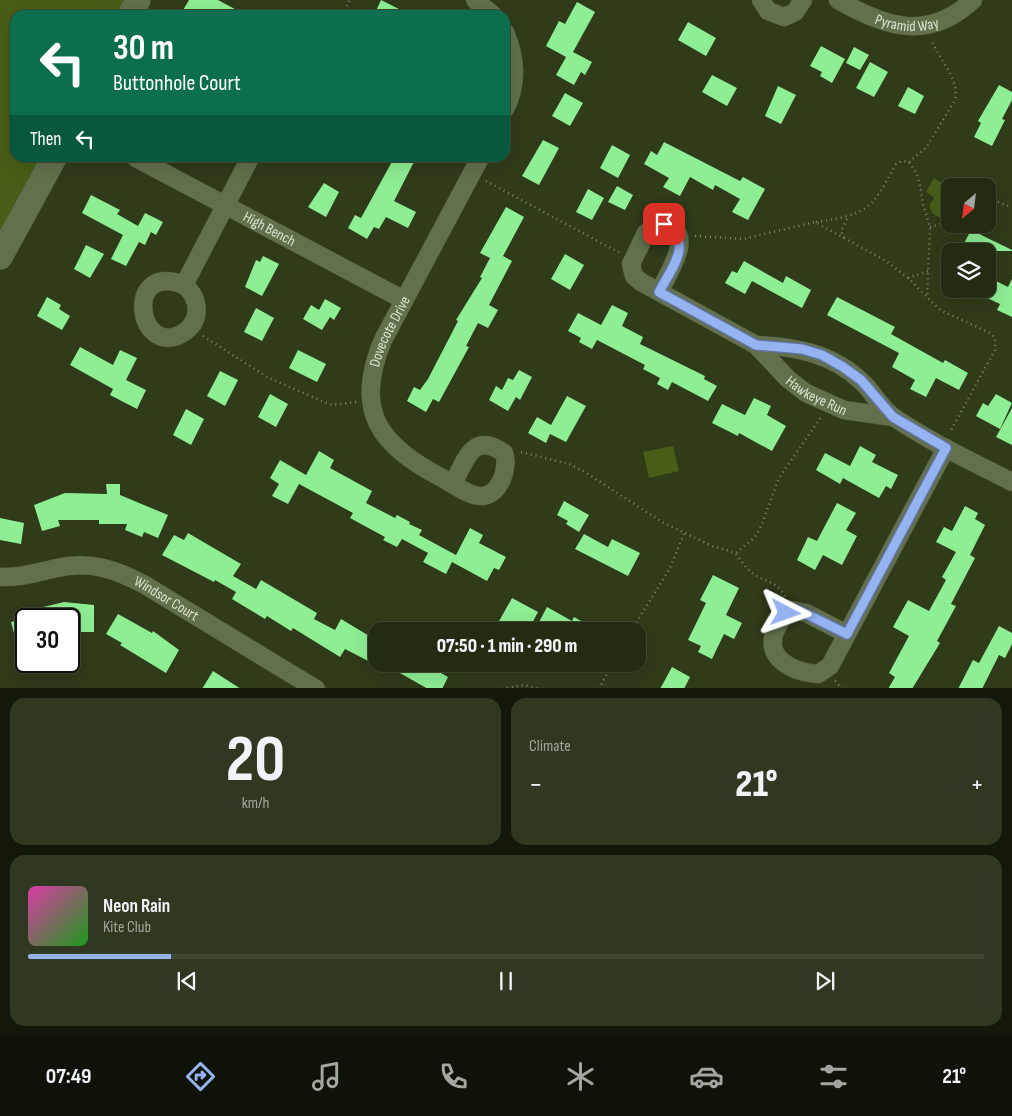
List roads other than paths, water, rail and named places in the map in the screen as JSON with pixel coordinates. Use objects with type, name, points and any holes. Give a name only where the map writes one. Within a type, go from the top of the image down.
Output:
[{"type":"street","points":[[476,0],[487,10]]},
{"type":"street","points":[[761,0],[768,12],[784,17],[796,12],[803,0]]},
{"type":"street","name":"Pyramid Way","points":[[838,0],[862,14],[904,27],[926,26],[947,18],[973,0]]},
{"type":"street","points":[[510,44],[514,76],[510,91]]},
{"type":"street","points":[[0,257],[52,162]]},
{"type":"street","name":"High Bench","points":[[144,162],[404,300]]},
{"type":"street","points":[[184,285],[248,162]]},
{"type":"street","name":"Dovecote Drive","points":[[453,484],[467,456],[478,445],[487,444],[504,453],[508,461],[506,470],[491,493],[483,496],[472,494],[453,484],[417,465],[391,445],[374,415],[370,398],[373,364],[404,300],[478,162]]},
{"type":"street","name":"Hawkeye Run","points":[[659,292],[679,253],[680,240],[672,229],[658,224],[646,233],[633,258],[631,264],[634,276],[659,292],[756,345],[788,379],[824,403],[844,410],[893,417]]},
{"type":"street","points":[[166,281],[184,285],[195,296],[197,304],[197,312],[189,328],[180,334],[165,336],[148,327],[142,312],[142,302],[152,287],[166,281]]},
{"type":"street","name":"Hawkeye Run","points":[[756,345],[802,349],[822,355],[861,380],[893,417],[946,448],[1012,482]]},
{"type":"street","points":[[847,634],[798,610],[786,613],[773,634],[772,648],[780,659],[803,671],[818,674],[825,671],[847,634],[946,448]]},
{"type":"street","name":"Windsor Court","points":[[0,577],[27,575],[59,567],[103,566],[145,584],[316,688]]}]
